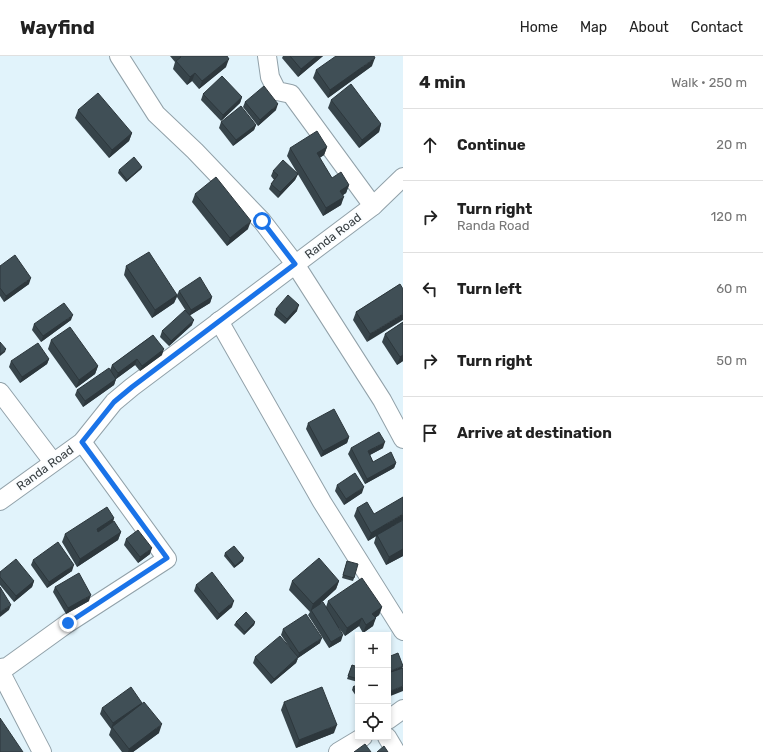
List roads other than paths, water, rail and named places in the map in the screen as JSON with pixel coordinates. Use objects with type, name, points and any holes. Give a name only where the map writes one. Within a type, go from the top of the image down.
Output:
[{"type":"street","points":[[119,56],[156,114],[195,151],[262,221],[295,264],[382,400],[403,440]]},
{"type":"street","points":[[267,56],[270,77],[277,91],[291,94],[373,206]]},
{"type":"street","name":"Randa Road","points":[[0,501],[82,442],[114,402],[132,387],[373,206],[403,177]]},
{"type":"street","points":[[219,321],[322,502],[403,631]]},
{"type":"street","points":[[0,392],[53,462]]},
{"type":"street","points":[[0,668],[7,667],[68,623],[167,558],[82,442]]},
{"type":"street","points":[[0,671],[42,752]]},
{"type":"street","points":[[391,718],[403,708]]},
{"type":"street","points":[[338,752],[358,740]]},
{"type":"street","points":[[389,740],[396,752]]}]
